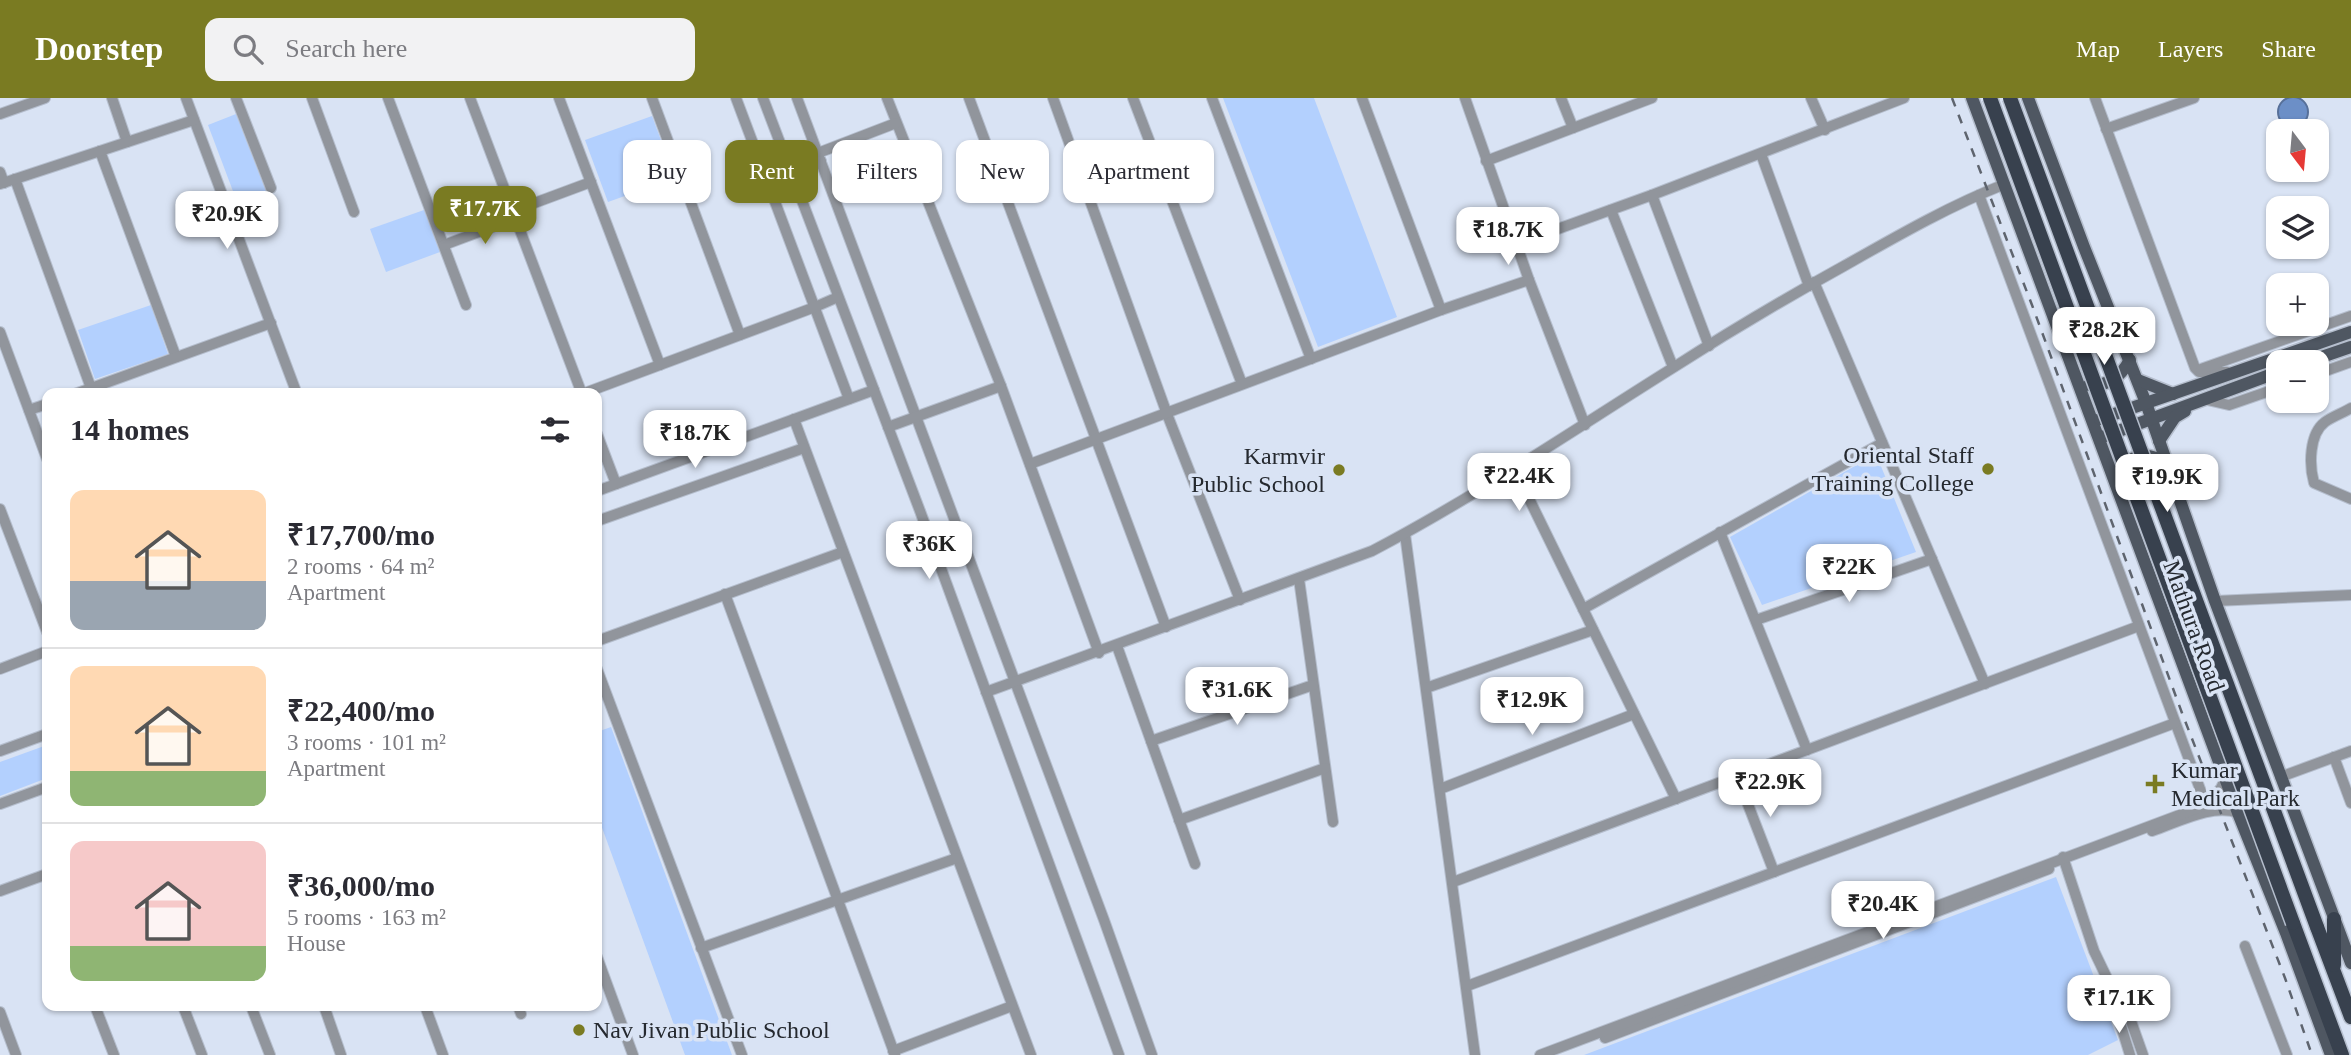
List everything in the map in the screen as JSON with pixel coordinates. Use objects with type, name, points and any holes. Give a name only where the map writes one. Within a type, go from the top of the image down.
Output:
[{"type":"highway","points":[[1990,98],[2290,928],[2306,960],[2342,1055]]},
{"type":"highway","points":[[2010,98],[2351,1017]]},
{"type":"highway","points":[[2334,919],[2334,973]]},
{"type":"main road","name":"Mathura Road","points":[[1972,98],[2238,813],[2290,928],[2331,1055]]},
{"type":"main road","name":"Mathura Road","points":[[2028,98],[2138,380],[2215,601],[2351,962]]},
{"type":"main road","points":[[2159,440],[2175,417],[2242,379],[2256,367],[2351,332]]},
{"type":"main road","points":[[2329,354],[2351,347]]},
{"type":"main road","points":[[2078,378],[2090,386],[2113,382],[2130,360]]},
{"type":"main road","points":[[2094,421],[2173,394],[2266,374]]},
{"type":"main road","points":[[2138,380],[2173,394]]},
{"type":"main road","points":[[2100,438],[2203,399]]},
{"type":"main road","points":[[2118,485],[2121,469],[2130,459],[2143,454],[2155,456],[2167,464]]},
{"type":"street","points":[[112,98],[127,142]]},
{"type":"street","points":[[186,98],[295,388]]},
{"type":"street","points":[[236,98],[271,188]]},
{"type":"street","points":[[312,98],[354,212]]},
{"type":"street","points":[[388,98],[466,305]]},
{"type":"street","points":[[470,98],[580,388]]},
{"type":"street","points":[[559,98],[660,365]]},
{"type":"street","points":[[652,98],[740,335]]},
{"type":"street","points":[[736,98],[849,399]]},
{"type":"street","points":[[763,98],[779,140]]},
{"type":"street","points":[[797,98],[1152,1055]]},
{"type":"street","points":[[887,98],[1001,386],[1099,653]]},
{"type":"street","points":[[969,98],[1166,627]]},
{"type":"street","points":[[1053,98],[1167,414],[1240,600]]},
{"type":"street","points":[[1133,98],[1242,384]]},
{"type":"street","points":[[1212,98],[1311,359]]},
{"type":"street","points":[[1362,98],[1441,310]]},
{"type":"street","points":[[1465,98],[1529,281],[1585,425]]},
{"type":"street","points":[[1561,98],[1573,128]]},
{"type":"street","points":[[1811,98],[1825,130]]},
{"type":"street","points":[[1516,244],[1905,98]]},
{"type":"street","points":[[2095,98],[2197,371]]},
{"type":"street","points":[[2106,129],[2194,98]]},
{"type":"street","points":[[0,114],[38,99]]},
{"type":"street","points":[[1486,161],[1647,99]]},
{"type":"street","points":[[1,180],[15,179],[194,120]]},
{"type":"street","points":[[819,157],[896,123]]},
{"type":"street","points":[[100,151],[176,357]]},
{"type":"street","points":[[1761,154],[1811,284],[1985,684]]},
{"type":"street","points":[[15,179],[92,388],[271,323]]},
{"type":"street","points":[[443,245],[591,182]]},
{"type":"street","points":[[986,692],[1356,558],[1405,534],[1811,284],[1922,222],[2005,184]]},
{"type":"street","points":[[1652,195],[1709,346]]},
{"type":"street","points":[[1979,195],[2206,804]]},
{"type":"street","points":[[802,203],[888,427],[1119,1055]]},
{"type":"street","points":[[1611,210],[1672,368]]},
{"type":"street","points":[[1030,464],[1441,310],[1529,281]]},
{"type":"street","points":[[598,388],[838,296]]},
{"type":"street","points":[[2197,371],[2351,316]]},
{"type":"street","points":[[0,332],[42,445]]},
{"type":"street","points":[[2329,370],[2351,362]]},
{"type":"street","points":[[2197,371],[2242,379]]},
{"type":"street","points":[[888,427],[1001,386]]},
{"type":"street","points":[[602,489],[874,390]]},
{"type":"street","points":[[2203,399],[2229,405],[2266,392]]},
{"type":"street","points":[[29,410],[42,406]]},
{"type":"street","points":[[2351,408],[2320,427],[2312,453],[2314,483],[2351,499]]},
{"type":"street","points":[[793,419],[1031,1055]]},
{"type":"street","points":[[1583,609],[1882,443]]},
{"type":"street","points":[[602,447],[616,484]]},
{"type":"street","points":[[602,519],[804,448]]},
{"type":"street","points":[[1514,468],[1676,799]]},
{"type":"street","points":[[0,509],[42,619]]},
{"type":"street","points":[[1720,532],[1807,750]]},
{"type":"street","points":[[1405,534],[1454,882],[1475,1055]]},
{"type":"street","points":[[602,638],[843,552]]},
{"type":"street","points":[[1756,620],[1932,559]]},
{"type":"street","points":[[1299,579],[1333,822]]},
{"type":"street","points":[[725,594],[894,1053],[1012,1006]]},
{"type":"street","points":[[2215,601],[2351,595]]},
{"type":"street","points":[[1454,882],[2139,626]]},
{"type":"street","points":[[1426,688],[1593,630]]},
{"type":"street","points":[[1116,646],[1195,864]]},
{"type":"street","points":[[0,669],[42,653]]},
{"type":"street","points":[[602,682],[742,1055]]},
{"type":"street","points":[[1151,741],[1313,685]]},
{"type":"street","points":[[1440,789],[1634,714]]},
{"type":"street","points":[[1466,986],[2175,723]]},
{"type":"street","points":[[0,751],[42,736]]},
{"type":"street","points":[[2280,777],[2351,751]]},
{"type":"street","points":[[2334,757],[2351,803]]},
{"type":"street","points":[[1179,820],[1325,768]]},
{"type":"street","points":[[1737,776],[1774,872]]},
{"type":"street","points":[[1558,1055],[2206,804],[2221,788],[2226,777]]},
{"type":"street","points":[[0,804],[42,789]]},
{"type":"street","points":[[1540,1055],[2064,860],[2207,812],[2227,809],[2238,813]]},
{"type":"street","points":[[701,948],[957,858]]},
{"type":"street","points":[[2064,860],[2094,951],[2117,999],[2126,1007],[2143,1055]]},
{"type":"street","points":[[0,891],[42,877]]},
{"type":"street","points":[[2245,946],[2287,1055]]},
{"type":"street","points":[[602,971],[633,1055]]},
{"type":"street","points":[[2117,999],[2116,1013],[2125,1054]]},
{"type":"street","points":[[97,1011],[114,1055]]},
{"type":"street","points":[[185,1011],[201,1055]]},
{"type":"street","points":[[253,1011],[270,1055]]},
{"type":"street","points":[[326,1011],[341,1055]]},
{"type":"street","points":[[427,1011],[443,1055]]},
{"type":"street","points":[[0,1012],[16,1055]]},
{"type":"shaded area","points":[[1223,98],[1314,98],[1397,317],[1318,347]]},
{"type":"shaded area","points":[[2287,98],[2299,98],[2307,106],[2306,119],[2279,118],[2279,106]]},
{"type":"shaded area","points":[[236,114],[271,204],[242,215],[208,125]]},
{"type":"shaded area","points":[[652,116],[661,140],[623,140],[623,197],[608,202],[585,140]]},
{"type":"shaded area","points":[[424,210],[440,252],[386,272],[370,229]]},
{"type":"shaded area","points":[[151,305],[168,354],[95,379],[78,330]]},
{"type":"shaded area","points":[[1876,454],[1916,552],[1762,605],[1730,537]]},
{"type":"shaded area","points":[[611,727],[732,1055],[685,1055],[602,828],[602,730]]},
{"type":"shaded area","points":[[42,747],[42,780],[0,796],[0,762]]},
{"type":"shaded area","points":[[2056,877],[2118,1040],[2088,1055],[1584,1055]]},
{"type":"railway","points":[[1952,98],[2312,1055]]},
{"type":"place","name":"Oriental Staff Training College","points":[[1988,469]]},
{"type":"place","name":"Karmvir Public School","points":[[1339,470]]},
{"type":"place","name":"Kumar Medical Park","points":[[2155,784]]},
{"type":"place","name":"Nav Jivan Public School","points":[[579,1030]]}]
